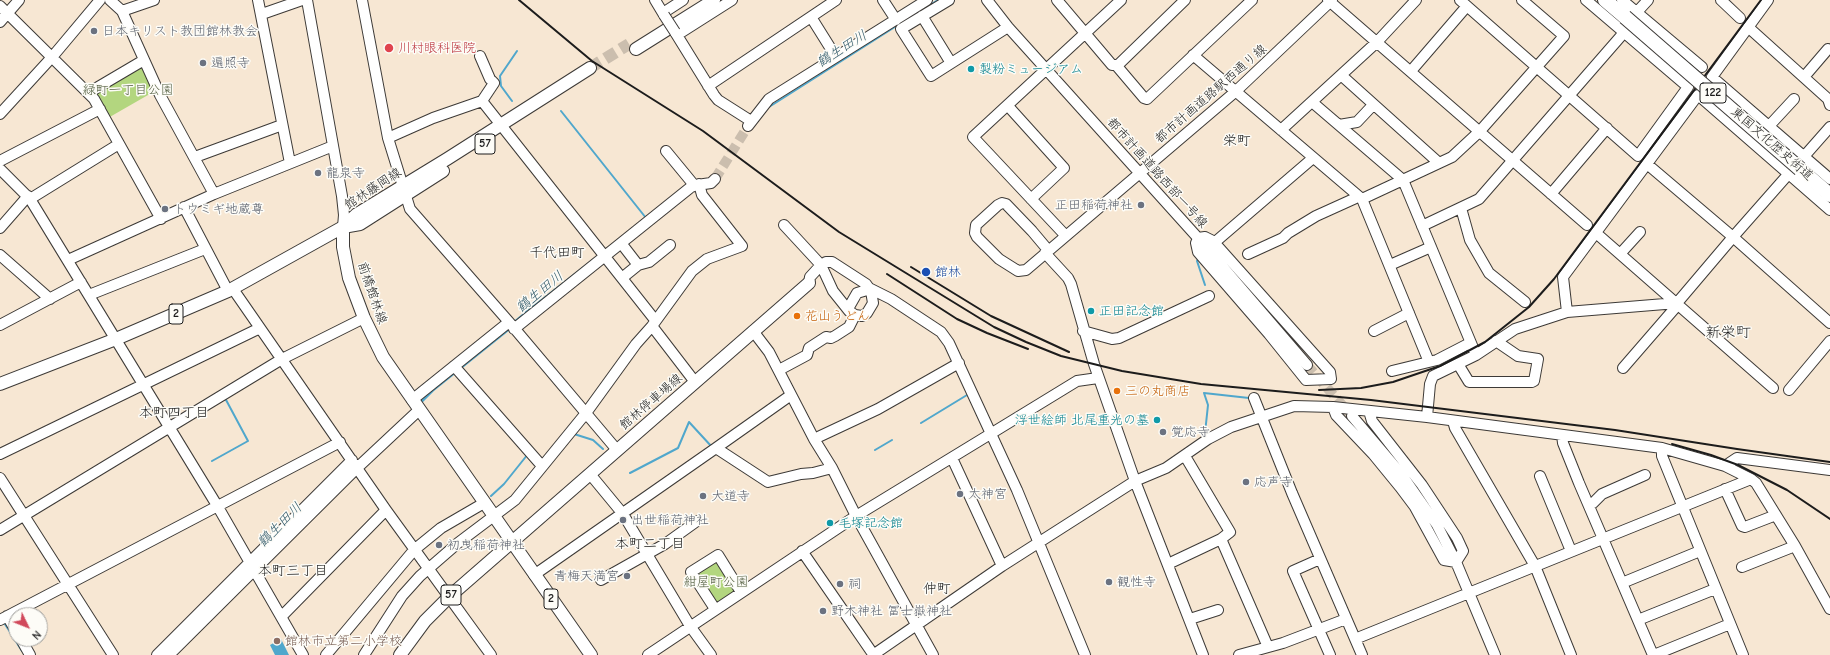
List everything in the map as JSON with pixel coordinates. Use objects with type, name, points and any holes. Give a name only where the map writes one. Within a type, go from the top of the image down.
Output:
[{"type":"highway","name":"東国文化歴史街道","points":[[1605,0],[1631,14],[1830,195]]},
{"type":"main road","points":[[699,0],[632,46],[714,0]]},
{"type":"main road","name":"館林藤岡線","points":[[343,227],[357,214],[404,191],[594,70]]},
{"type":"main road","name":"2","points":[[0,384],[116,339],[230,290],[343,227]]},
{"type":"main road","name":"前橋館林線","points":[[343,227],[343,248],[349,278],[364,318],[383,357],[511,543],[591,655]]},
{"type":"main road","name":"館林停車場線","points":[[511,543],[809,282]]},
{"type":"main road","name":"57","points":[[400,655],[426,621],[450,596],[511,543]]},
{"type":"street","points":[[0,22],[19,0]]},
{"type":"street","points":[[0,114],[53,56],[100,0]]},
{"type":"street","points":[[110,0],[122,11],[160,95],[214,194]]},
{"type":"street","points":[[122,11],[154,0]]},
{"type":"street","points":[[258,0],[262,14],[290,163]]},
{"type":"street","points":[[262,14],[302,0]]},
{"type":"street","points":[[307,0],[342,196],[344,215],[343,227]]},
{"type":"street","points":[[362,0],[388,138],[410,209],[512,325],[617,450]]},
{"type":"street","points":[[655,0],[718,100],[749,124],[769,99],[927,0]]},
{"type":"street","points":[[663,14],[683,0]]},
{"type":"street","points":[[676,33],[732,0]]},
{"type":"street","points":[[708,86],[836,0]]},
{"type":"street","points":[[883,0],[896,20]]},
{"type":"street","points":[[949,0],[901,29],[931,76],[1008,27]]},
{"type":"street","name":"都市計画道路西部一号線","points":[[987,0],[1008,27],[1198,238],[1307,365]]},
{"type":"street","points":[[1057,0],[1112,65],[1116,65],[1144,98],[1147,99],[1252,0]]},
{"type":"street","points":[[1065,235],[973,137],[1121,0]]},
{"type":"street","points":[[1116,65],[1118,65],[1185,0]]},
{"type":"street","points":[[1281,130],[1377,42],[1416,0]]},
{"type":"street","points":[[1248,254],[1283,238],[1288,233],[1316,216],[1403,180],[1452,157],[1480,131],[1564,36],[1522,0]]},
{"type":"street","points":[[1411,71],[1464,3],[1638,156],[1688,87],[1586,0]]},
{"type":"street","points":[[1622,0],[1631,14],[1702,67]]},
{"type":"street","points":[[1422,226],[1479,199],[1621,36],[1631,14],[1648,0]]},
{"type":"street","points":[[1720,0],[1740,18]]},
{"type":"street","points":[[1768,0],[1712,77],[1769,126],[1830,210]]},
{"type":"street","points":[[1330,1],[1587,225]]},
{"type":"street","name":"都市計画道路駅西通り線","points":[[1046,251],[1235,92],[1330,1]]},
{"type":"street","points":[[0,6],[53,56],[94,99],[161,219]]},
{"type":"street","points":[[922,16],[951,63]]},
{"type":"street","points":[[811,17],[836,57]]},
{"type":"street","points":[[1748,27],[1828,99],[1830,105]]},
{"type":"street","points":[[1804,77],[1828,49]]},
{"type":"street","points":[[1193,55],[1360,198],[1390,265],[1429,362]]},
{"type":"street","points":[[388,138],[433,118],[482,101],[494,83],[490,78],[480,56]]},
{"type":"street","points":[[1674,76],[1689,57]]},
{"type":"street","points":[[88,93],[144,60]]},
{"type":"street","points":[[1341,75],[1439,163]]},
{"type":"street","points":[[1711,107],[1726,90]]},
{"type":"street","points":[[1567,312],[1563,277],[1698,95],[1711,107],[1798,166],[1830,179]]},
{"type":"street","points":[[1769,126],[1794,99]]},
{"type":"street","points":[[482,101],[604,254],[695,382]]},
{"type":"street","points":[[1312,102],[1403,180],[1476,355]]},
{"type":"street","points":[[1339,125],[1357,122],[1373,105]]},
{"type":"street","points":[[1008,106],[1064,168],[1031,199]]},
{"type":"street","points":[[0,161],[100,109]]},
{"type":"street","points":[[194,157],[282,126]]},
{"type":"street","points":[[1623,368],[1675,308],[1677,303],[1798,166],[1830,127]]},
{"type":"street","points":[[1550,194],[1607,128]]},
{"type":"street","points":[[0,228],[29,198],[119,144]]},
{"type":"street","points":[[68,260],[214,194],[333,146]]},
{"type":"street","points":[[364,655],[402,596],[429,568],[515,500],[586,412],[692,271],[707,260],[742,246],[694,184],[666,151]]},
{"type":"street","points":[[1214,243],[1313,158]]},
{"type":"street","points":[[1647,164],[1830,323]]},
{"type":"street","points":[[0,170],[29,198],[68,260],[218,507],[282,616],[303,655]]},
{"type":"street","points":[[157,655],[252,566],[415,405],[456,368],[604,254],[621,243],[694,184],[711,183],[715,179]]},
{"type":"street","points":[[1046,251],[1026,270],[1018,271],[999,259],[977,237],[975,233],[976,225],[998,205],[1002,203],[1006,204],[1032,231],[1071,284],[1083,331],[1098,378],[1135,481],[1190,619],[1200,654]]},
{"type":"street","points":[[184,207],[205,249],[230,290],[260,328],[414,550],[450,596],[491,655]]},
{"type":"street","points":[[1461,208],[1470,240],[1489,273],[1525,302]]},
{"type":"street","points":[[784,225],[821,265],[830,286],[843,304],[852,311],[865,315],[873,303],[885,301],[896,304]]},
{"type":"street","points":[[1620,254],[1640,232]]},
{"type":"street","points":[[1596,233],[1773,388]]},
{"type":"street","points":[[1209,237],[1330,372],[1331,379],[1306,380],[1269,334],[1198,252],[1196,243],[1198,238],[1209,237]]},
{"type":"street","points":[[621,243],[638,265]]},
{"type":"street","points":[[622,278],[638,265],[649,262],[670,245]]},
{"type":"street","points":[[1390,265],[1431,247]]},
{"type":"street","points":[[89,295],[205,249]]},
{"type":"street","points":[[0,254],[50,299]]},
{"type":"street","points":[[830,286],[821,279],[809,282],[810,277],[821,265],[826,262],[832,262],[862,280],[868,289],[873,303]]},
{"type":"street","points":[[0,325],[81,282]]},
{"type":"street","points":[[779,370],[807,355],[809,348],[826,337],[830,338],[835,336],[849,327],[858,293],[868,289],[896,304],[945,336],[992,433],[1085,655]]},
{"type":"street","points":[[1083,331],[1112,339],[1119,338],[1209,296]]},
{"type":"street","points":[[1427,417],[1431,379],[1434,376],[1476,355],[1515,329],[1567,312],[1677,303]]},
{"type":"street","points":[[1374,331],[1409,313]]},
{"type":"street","points":[[0,530],[282,359],[364,318]]},
{"type":"street","points":[[0,454],[260,328]]},
{"type":"street","points":[[753,331],[769,352],[814,439],[832,468],[856,516],[933,655]]},
{"type":"street","points":[[1458,364],[1469,382],[1534,381],[1538,359],[1518,356],[1496,341]]},
{"type":"street","points":[[1789,390],[1830,341]]},
{"type":"street","points":[[1392,371],[1437,360],[1470,343]]},
{"type":"street","points":[[814,439],[878,409],[959,363]]},
{"type":"street","points":[[456,368],[542,466]]},
{"type":"street","points":[[648,655],[856,516],[1077,381],[1098,378]]},
{"type":"street","points":[[534,575],[791,395]]},
{"type":"street","points":[[1254,398],[1320,559],[1362,655]]},
{"type":"street","points":[[802,552],[873,655],[1038,542],[1135,481],[1166,468],[1208,439],[1262,416],[1294,406],[1333,407],[1427,417],[1662,448],[1725,466],[1756,483],[1828,598],[1830,609]]},
{"type":"street","points":[[1333,407],[1336,415],[1374,454],[1415,507],[1444,560],[1456,562]]},
{"type":"street","points":[[1369,411],[1372,421],[1422,485],[1457,538],[1463,551],[1456,562]]},
{"type":"street","points":[[1352,416],[1414,490],[1437,525],[1470,592],[1495,655]]},
{"type":"street","points":[[1453,421],[1455,428],[1535,566],[1571,655]]},
{"type":"street","points":[[1562,435],[1563,443],[1588,504],[1653,655],[1730,624]]},
{"type":"street","points":[[3,618],[67,586],[340,442]]},
{"type":"street","points":[[716,448],[768,482],[832,468]]},
{"type":"street","points":[[1662,448],[1662,456],[1743,655]]},
{"type":"street","points":[[1168,564],[1221,539],[1230,532],[1185,456]]},
{"type":"street","points":[[952,458],[1002,566]]},
{"type":"street","points":[[1725,466],[1737,458],[1830,470]]},
{"type":"street","points":[[590,474],[623,514],[690,626],[711,655]]},
{"type":"street","points":[[1588,504],[1593,503],[1602,494],[1645,475]]},
{"type":"street","points":[[1540,476],[1571,551]]},
{"type":"street","points":[[0,478],[67,586],[113,655]]},
{"type":"street","points":[[1355,639],[1751,479]]},
{"type":"street","points":[[1725,489],[1742,526],[1745,527],[1776,515]]},
{"type":"street","points":[[326,655],[414,550],[441,528],[484,503]]},
{"type":"street","points":[[282,616],[386,510]]},
{"type":"street","points":[[601,580],[647,555],[698,521]]},
{"type":"street","points":[[1221,539],[1268,647]]},
{"type":"street","points":[[1742,567],[1795,546]]},
{"type":"street","points":[[1622,583],[1700,551]]},
{"type":"street","points":[[715,609],[691,572],[718,555],[741,592]]},
{"type":"street","points":[[1320,559],[1293,571],[1330,655]]},
{"type":"street","points":[[169,655],[252,566]]},
{"type":"street","points":[[1638,620],[1715,589]]},
{"type":"street","points":[[1190,619],[1218,610]]},
{"type":"street","points":[[1239,655],[1283,643],[1346,619]]},
{"type":"green space","name":"緑町一丁目公園","points":[[143,64],[155,91],[108,118],[94,93]]},
{"type":"green space","name":"紺屋町公園","points":[[717,557],[738,589],[715,604],[695,572]]},
{"type":"water","points":[[695,179],[707,179],[699,183],[510,330],[434,391],[422,403],[419,399],[527,310]]},
{"type":"water","points":[[281,639],[289,655],[275,655],[270,645]]},
{"type":"waterway","name":"鶴生田川","points":[[911,17],[938,0]]},
{"type":"waterway","name":"鶴生田川","points":[[769,107],[898,25]]},
{"type":"waterway","points":[[512,101],[501,86],[500,76],[517,51]]},
{"type":"waterway","points":[[561,111],[646,218]]},
{"type":"waterway","points":[[1198,259],[1197,261],[1205,285]]},
{"type":"waterway","points":[[1205,433],[1208,405],[1204,393],[1249,398]]},
{"type":"waterway","points":[[921,423],[967,395]]},
{"type":"waterway","points":[[212,461],[248,441],[225,398]]},
{"type":"waterway","points":[[630,473],[678,448],[689,422],[712,447]]},
{"type":"waterway","points":[[574,434],[593,440],[603,449]]},
{"type":"waterway","points":[[875,450],[892,440]]},
{"type":"waterway","points":[[491,496],[504,484],[528,454]]},
{"type":"waterway","points":[[3,621],[22,651]]},
{"type":"tunnel","points":[[590,68],[629,44]]},
{"type":"tunnel","points":[[715,179],[748,126]]},
{"type":"tunnel","points":[[1307,365],[1349,413]]},
{"type":"railway","points":[[519,0],[592,61],[703,131],[839,232],[994,327],[1061,356],[1122,371],[1201,384],[1371,400],[1615,430],[1830,462]]},
{"type":"railway","points":[[1319,390],[1361,388],[1393,382],[1440,366],[1485,342],[1529,307],[1554,279],[1761,0]]},
{"type":"railway","points":[[911,267],[991,316],[1069,352]]},
{"type":"railway","points":[[887,274],[957,319],[987,333],[1028,349]]},
{"type":"railway","points":[[1672,444],[1711,455],[1738,465],[1787,490],[1830,519]]},
{"type":"place","name":"日本キリスト教団館林教会","points":[[94,31]]},
{"type":"place","name":"川村眼科医院","points":[[389,48]]},
{"type":"place","name":"遍照寺","points":[[203,63]]},
{"type":"place","name":"製粉ミュージアム","points":[[971,69]]},
{"type":"place","name":"龍泉寺","points":[[318,173]]},
{"type":"place","name":"正田稲荷神社","points":[[1141,205]]},
{"type":"place","name":"トウミギ地蔵尊","points":[[165,209]]},
{"type":"place","name":"館林","points":[[926,272]]},
{"type":"place","name":"正田記念館","points":[[1091,311]]},
{"type":"place","name":"花山うどん","points":[[797,316]]},
{"type":"place","name":"三の丸商店","points":[[1117,391]]},
{"type":"place","name":"浮世絵師 北尾重光の墓","points":[[1157,420]]},
{"type":"place","name":"覚応寺","points":[[1163,432]]},
{"type":"place","name":"応声寺","points":[[1246,482]]},
{"type":"place","name":"太神宮","points":[[960,494]]},
{"type":"place","name":"大道寺","points":[[703,496]]},
{"type":"place","name":"出世稲荷神社","points":[[623,520]]},
{"type":"place","name":"毛塚記念館","points":[[830,523]]},
{"type":"place","name":"初曳稲荷神社","points":[[439,545]]},
{"type":"place","name":"青梅天満宮","points":[[627,576]]},
{"type":"place","name":"観性寺","points":[[1109,582]]},
{"type":"place","name":"祠","points":[[840,584]]},
{"type":"place","name":"野木神社 冨士嶽神社","points":[[823,611]]},
{"type":"place","name":"館林市立第二小学校","points":[[277,641]]},
{"type":"district","name":"栄町","points":[[1237,141]]},
{"type":"district","name":"千代田町","points":[[557,253]]},
{"type":"district","name":"新栄町","points":[[1728,333]]},
{"type":"district","name":"本町四丁目","points":[[174,413]]},
{"type":"district","name":"本町二丁目","points":[[650,544]]},
{"type":"district","name":"本町三丁目","points":[[293,571]]},
{"type":"district","name":"仲町","points":[[937,589]]}]
